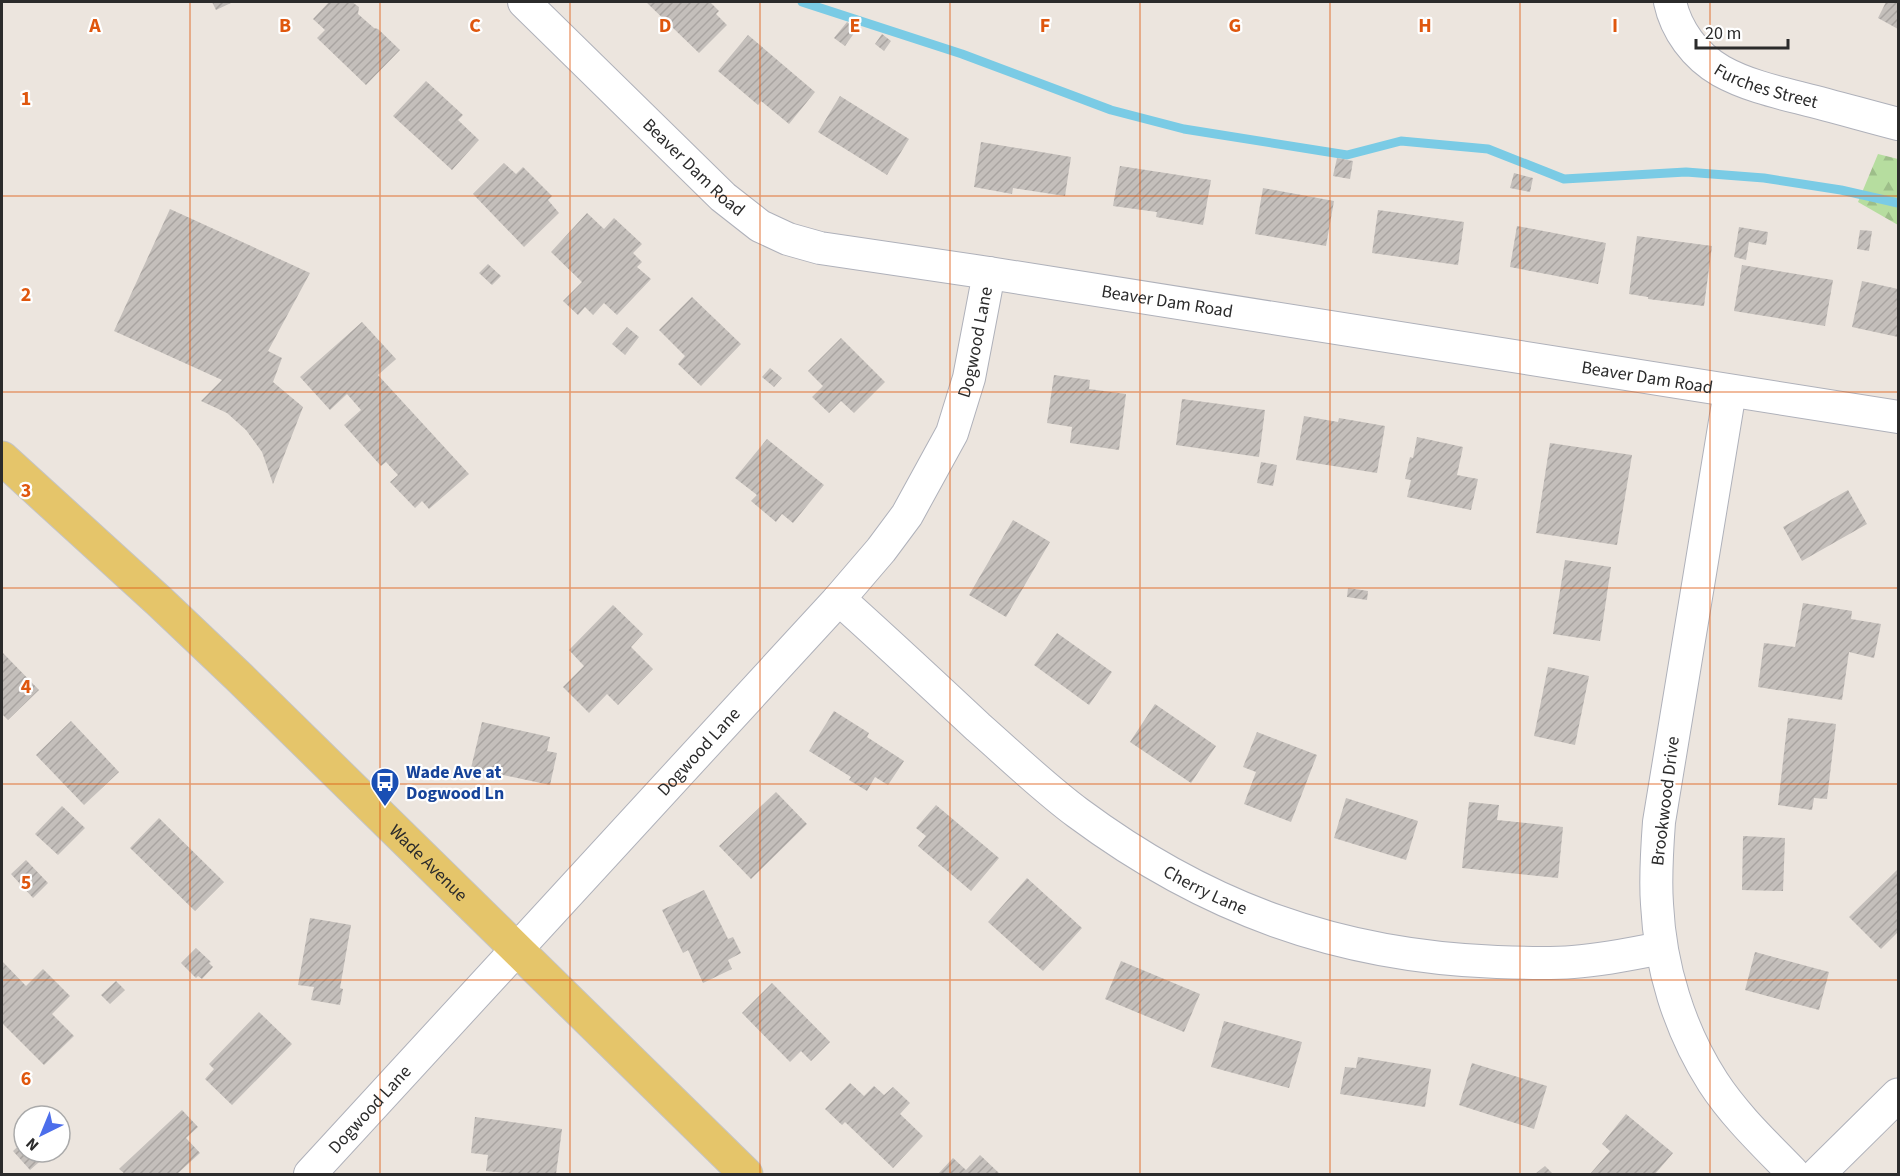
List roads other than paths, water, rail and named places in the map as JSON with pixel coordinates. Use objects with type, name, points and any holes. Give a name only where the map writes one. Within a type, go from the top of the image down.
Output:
[{"type":"main road","name":"Wade Avenue","points":[[2,458],[164,605],[746,1174]]},
{"type":"main road","points":[[1818,1174],[1899,1095]]},
{"type":"street","name":"Beaver Dam Road","points":[[524,2],[723,197],[760,226],[788,239],[820,248],[1899,417]]},
{"type":"street","name":"Furches Street","points":[[1670,2],[1672,12],[1685,38],[1720,70],[1748,83],[1784,94],[1899,124]]},
{"type":"street","name":"Dogwood Lane","points":[[310,1174],[839,599],[908,515],[952,433],[969,378],[989,273]]},
{"type":"street","name":"Brookwood Drive","points":[[1730,391],[1659,822],[1656,883],[1661,948],[1675,1002],[1691,1041],[1713,1082],[1749,1128],[1794,1174]]},
{"type":"street","name":"Cherry Lane","points":[[839,599],[1031,775],[1076,812],[1155,865],[1251,913],[1289,927],[1367,948],[1462,961],[1573,962],[1661,948]]},
{"type":"waterway","points":[[802,2],[962,54],[1111,110],[1184,129],[1347,155],[1401,141],[1488,149],[1564,179],[1686,172],[1764,178],[1841,190],[1898,203]]},
{"type":"place","name":"Wade Ave at Dogwood Ln","points":[[385,808]]}]
